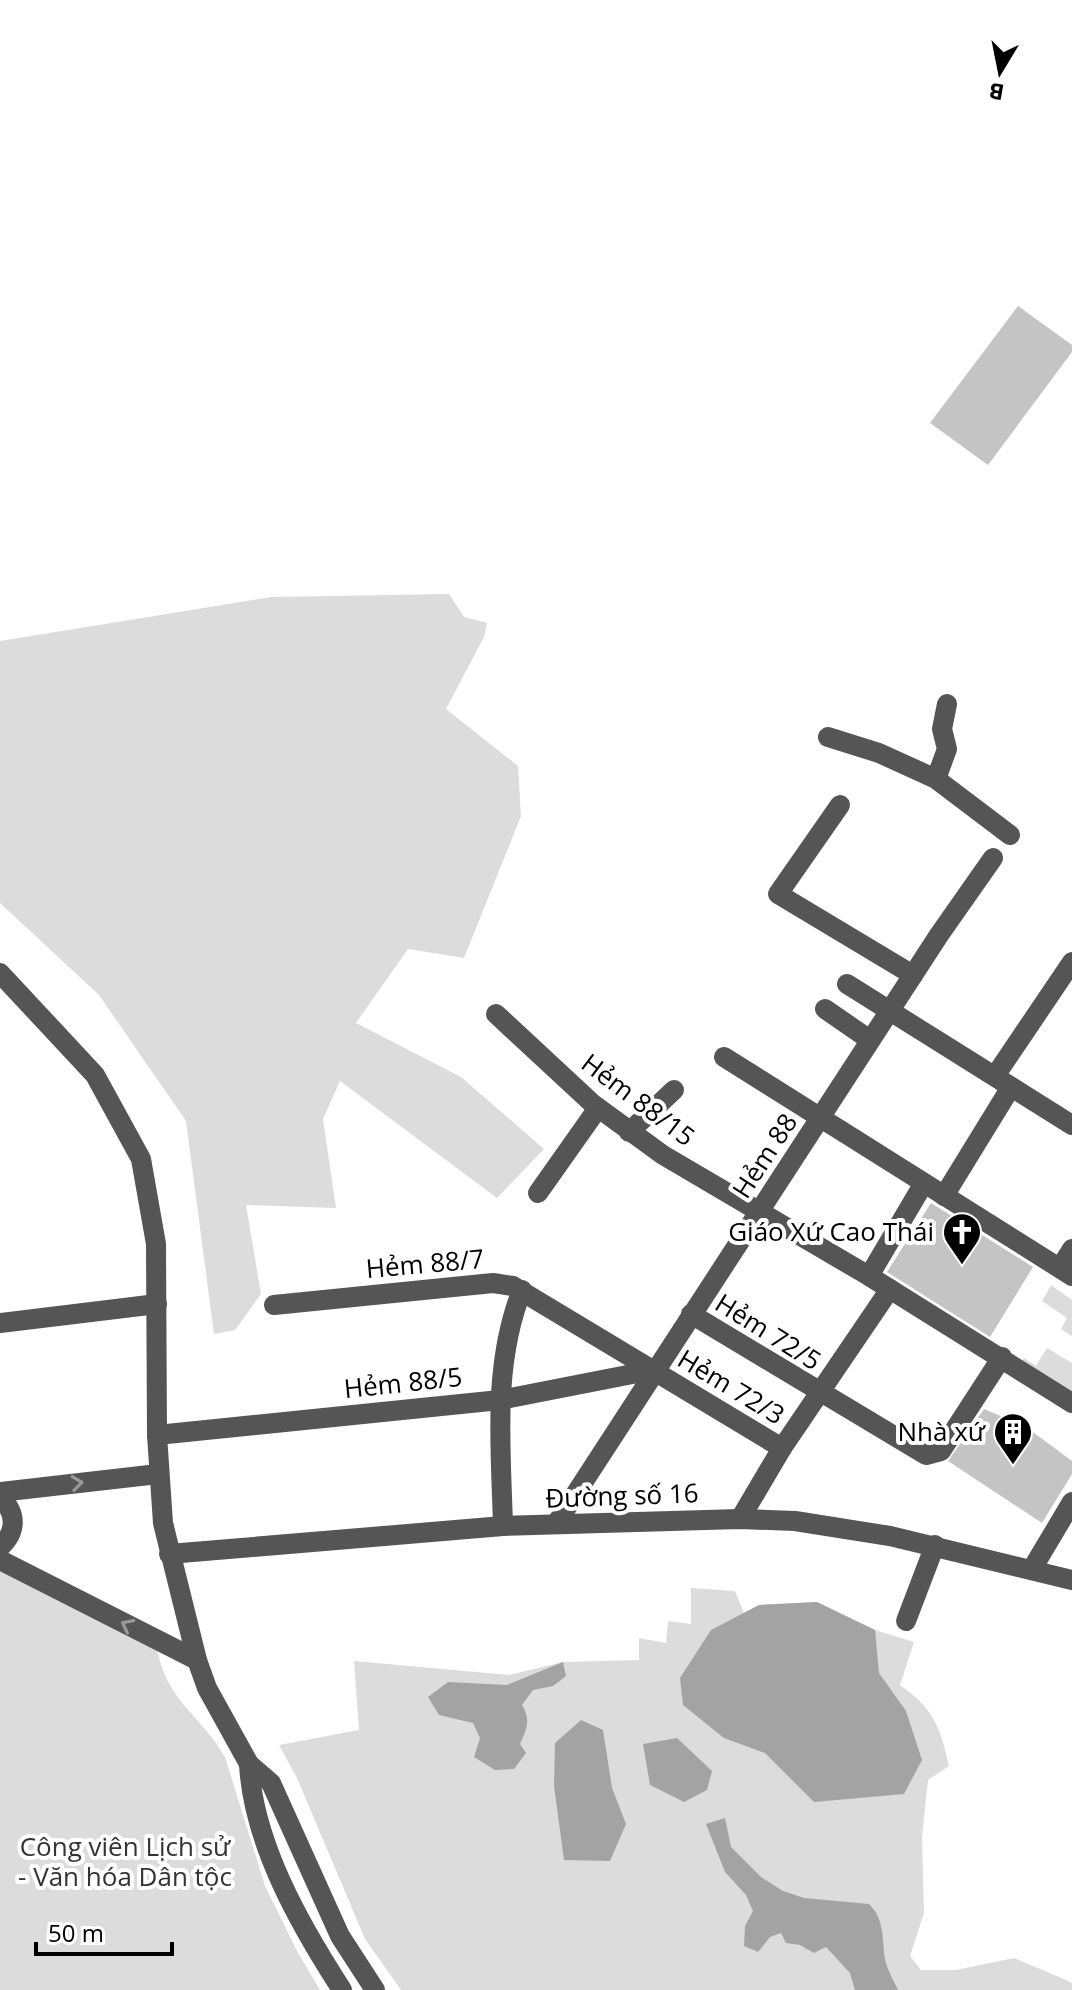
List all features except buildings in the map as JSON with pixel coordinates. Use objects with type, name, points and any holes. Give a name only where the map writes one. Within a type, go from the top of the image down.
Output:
[{"type":"street","points":[[936,779],[947,749],[942,729],[947,704]]},
{"type":"street","points":[[828,737],[879,753],[936,779],[1010,835]]},
{"type":"street","points":[[840,805],[778,894],[913,975]]},
{"type":"street","name":"Hẻm 88","points":[[556,1524],[653,1370],[993,858]]},
{"type":"street","points":[[944,1196],[1003,1082],[1072,962]]},
{"type":"street","points":[[0,973],[95,1075],[141,1159],[156,1244],[158,1474],[169,1554],[197,1660],[207,1688],[249,1764],[271,1783],[340,1936],[375,1990]]},
{"type":"street","points":[[847,984],[1072,1125]]},
{"type":"street","points":[[825,1009],[870,1040]]},
{"type":"street","name":"Hẻm 88/15","points":[[496,1014],[598,1108],[629,1132],[1002,1357],[1072,1403]]},
{"type":"street","points":[[724,1057],[1066,1272],[1072,1249]]},
{"type":"street","points":[[629,1132],[674,1090]]},
{"type":"street","points":[[538,1193],[598,1108]]},
{"type":"street","points":[[869,1276],[924,1183]]},
{"type":"street","name":"Hẻm 88/7","points":[[274,1305],[493,1283],[522,1290],[653,1370]]},
{"type":"street","points":[[740,1519],[782,1448],[890,1289]]},
{"type":"street","points":[[503,1526],[500,1400],[503,1367],[522,1290]]},
{"type":"street","points":[[0,1323],[157,1304]]},
{"type":"street","name":"Hẻm 72/5","points":[[691,1314],[917,1452],[934,1454],[941,1451],[1002,1357]]},
{"type":"street","name":"Hẻm 88/5","points":[[157,1435],[500,1400],[653,1370]]},
{"type":"street","name":"Hẻm 72/3","points":[[653,1370],[782,1448]]},
{"type":"street","points":[[0,1547],[8,1540],[14,1521],[12,1511],[0,1495],[158,1474]]},
{"type":"street","points":[[1032,1569],[1072,1502]]},
{"type":"street","name":"Đường số 16","points":[[169,1554],[503,1526],[740,1519],[837,1526],[935,1545],[1072,1580]]},
{"type":"street","points":[[906,1621],[935,1545]]},
{"type":"street","points":[[0,1560],[197,1660]]},
{"type":"street","points":[[249,1764],[250,1790],[270,1851],[316,1947],[342,1990]]},
{"type":"green space","points":[[449,594],[464,617],[487,623],[484,637],[446,709],[518,766],[521,816],[464,958],[408,949],[356,1023],[461,1077],[544,1149],[497,1198],[340,1081],[323,1119],[336,1208],[246,1205],[261,1294],[235,1330],[214,1334],[186,1121],[99,995],[0,903],[0,641],[271,597]]},
{"type":"green space","points":[[1051,1285],[1072,1300],[1072,1336],[1061,1329],[1067,1318],[1042,1301]]},
{"type":"green space","points":[[1047,1348],[1072,1363],[1072,1401],[1018,1366],[1024,1358],[1036,1366]]},
{"type":"green space","name":"Công viên Lịch sử - Văn hóa Dân tộc","points":[[0,1565],[156,1645],[161,1665],[176,1694],[225,1757],[265,1886],[320,1990],[0,1990]]},
{"type":"green space","points":[[691,1588],[735,1591],[744,1613],[759,1605],[817,1602],[875,1630],[914,1642],[900,1685],[921,1702],[934,1720],[949,1766],[928,1780],[922,1838],[924,1913],[910,1956],[921,1970],[956,1970],[1014,1958],[1072,1983],[1072,1990],[401,1990],[365,1939],[297,1778],[279,1745],[359,1730],[354,1661],[509,1675],[563,1662],[639,1660],[639,1638],[666,1643],[668,1621],[691,1624]]},
{"type":"shaded area","points":[[817,1602],[875,1630],[879,1673],[906,1711],[922,1760],[904,1794],[814,1802],[765,1753],[724,1738],[683,1705],[680,1678],[711,1630],[759,1605]]},
{"type":"shaded area","points":[[563,1662],[566,1676],[553,1686],[533,1690],[522,1705],[527,1724],[520,1744],[526,1753],[514,1769],[495,1770],[474,1757],[480,1738],[473,1723],[439,1715],[428,1697],[448,1682],[507,1685]]},
{"type":"shaded area","points":[[581,1720],[603,1730],[612,1788],[626,1824],[610,1861],[564,1860],[554,1786],[555,1743]]},
{"type":"shaded area","points":[[677,1738],[712,1771],[707,1790],[684,1802],[650,1785],[643,1744]]},
{"type":"shaded area","points":[[725,1818],[731,1847],[761,1877],[783,1891],[804,1898],[869,1904],[878,1916],[886,1963],[898,1990],[855,1990],[850,1973],[826,1947],[814,1953],[800,1945],[786,1943],[781,1933],[770,1937],[758,1952],[744,1946],[745,1926],[753,1911],[746,1895],[725,1872],[706,1824]]},
{"type":"place","name":"Giáo Xứ Cao Thái","points":[[962,1266]]},
{"type":"place","name":"Nhà xứ","points":[[1013,1466]]}]
